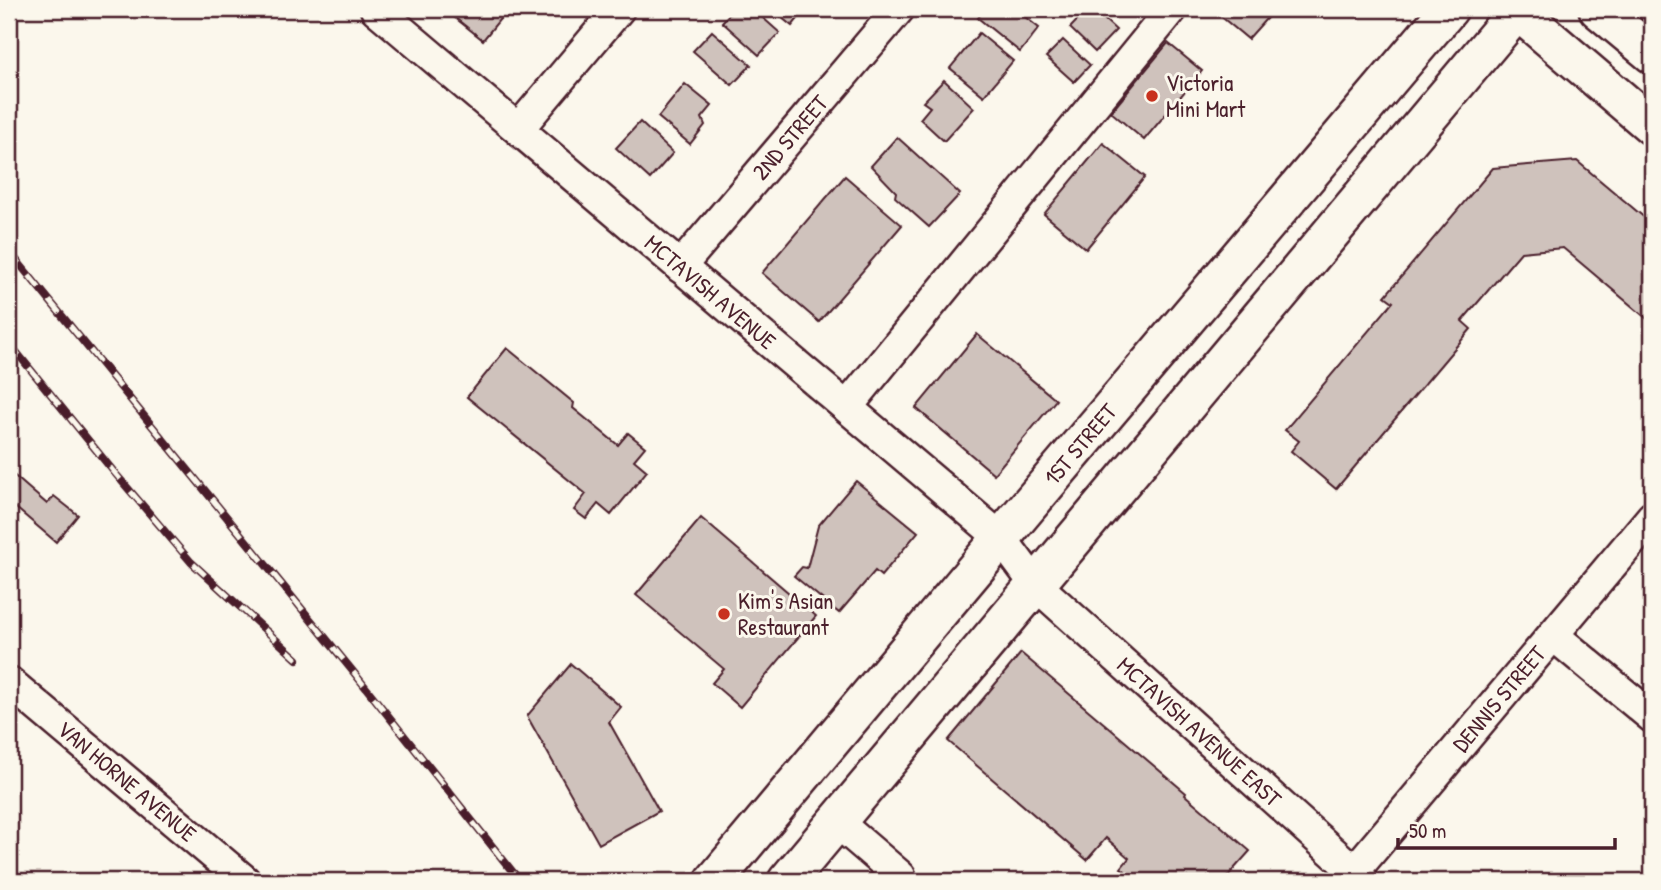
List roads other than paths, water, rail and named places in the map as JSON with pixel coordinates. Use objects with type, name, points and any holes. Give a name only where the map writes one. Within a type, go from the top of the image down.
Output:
[{"type":"main road","name":"1ST STREET","points":[[714,881],[1449,9]]},
{"type":"main road","points":[[787,881],[1517,9],[1652,125]]},
{"type":"main road","points":[[1598,9],[1652,54]]},
{"type":"street","name":"MCTAVISH AVENUE","points":[[376,9],[1001,538],[1035,584]]},
{"type":"street","points":[[517,129],[619,9]]},
{"type":"street","name":"2ND STREET","points":[[680,267],[899,9]]},
{"type":"street","points":[[847,407],[1172,9]]},
{"type":"street","name":"DENNIS STREET","points":[[1354,878],[1652,517]]},
{"type":"street","name":"MCTAVISH AVENUE EAST","points":[[1035,584],[1354,878]]},
{"type":"street","points":[[1553,635],[1652,717]]},
{"type":"street","name":"VAN HORNE AVENUE","points":[[9,682],[245,881]]},
{"type":"street","points":[[837,822],[900,876]]},
{"type":"railway","points":[[9,251],[351,669],[520,881]]},
{"type":"railway","points":[[9,343],[191,562],[297,659]]},
{"type":"place","name":"Victoria Mini Mart","points":[[1152,96]]},
{"type":"place","name":"Kim's Asian Restaurant","points":[[724,614]]}]
